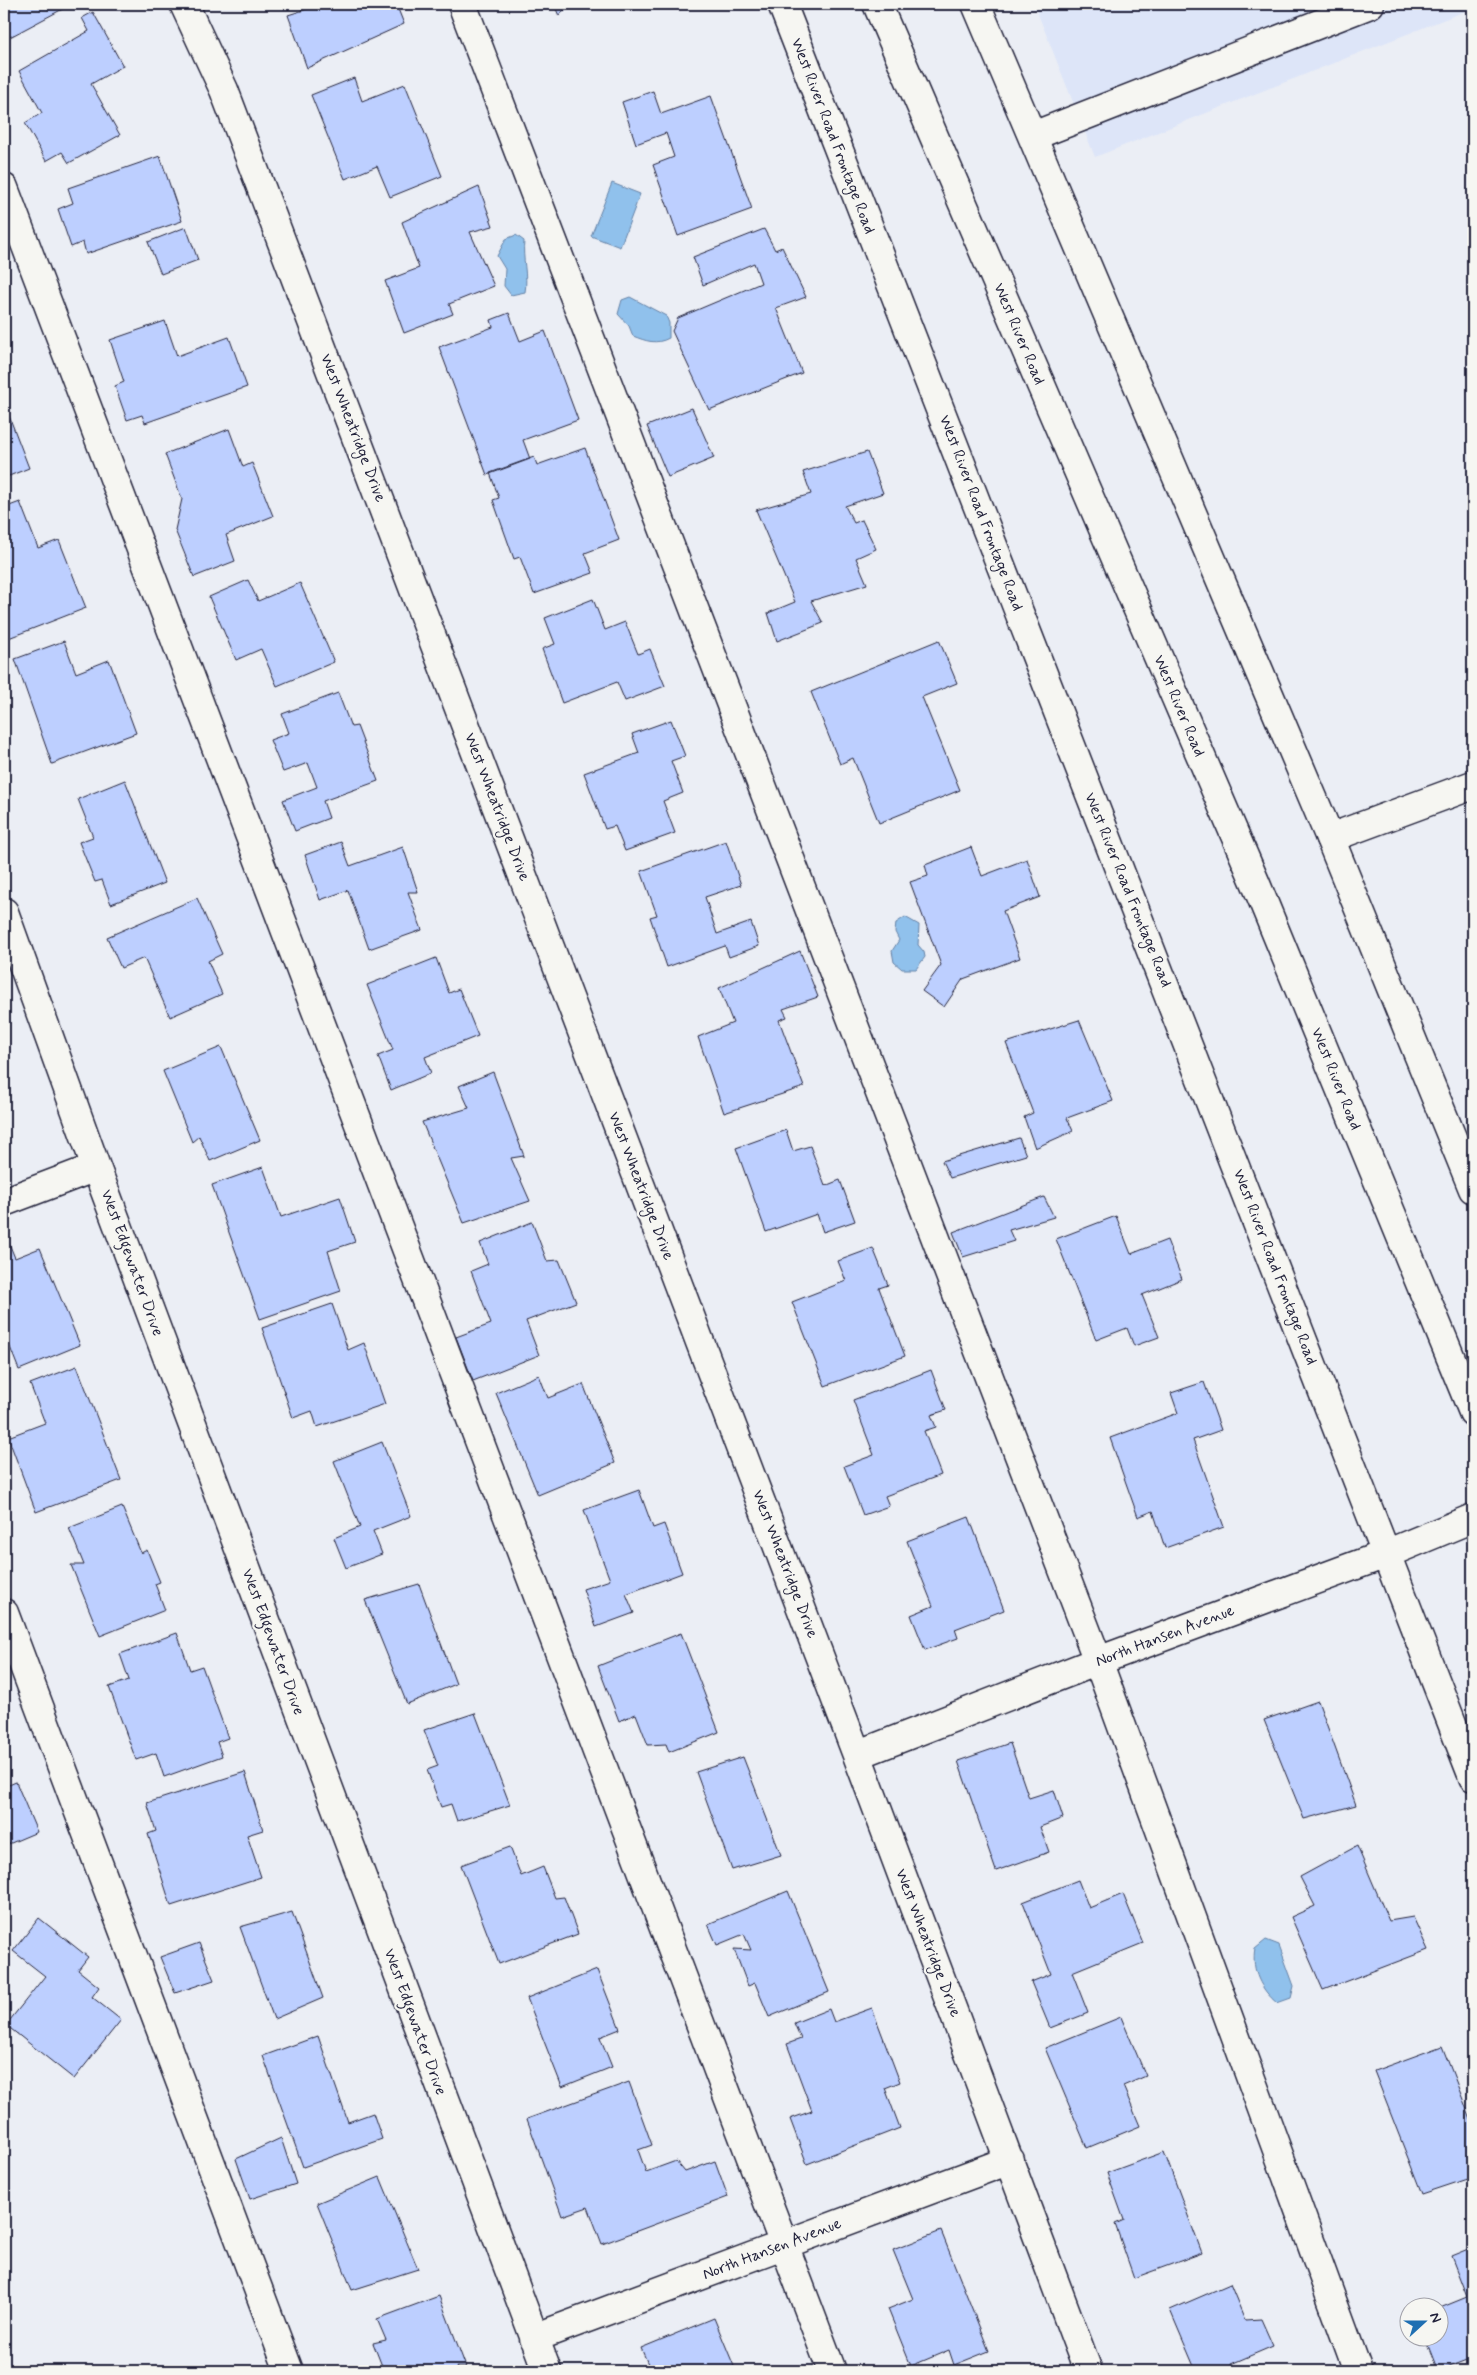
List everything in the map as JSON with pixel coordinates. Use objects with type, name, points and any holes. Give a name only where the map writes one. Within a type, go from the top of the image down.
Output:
[{"type":"street","name":"West Wheatridge Drive","points":[[184,4],[224,90],[857,1755],[1088,2371]]},
{"type":"street","points":[[462,4],[1098,1661],[1358,2371]]},
{"type":"street","name":"West River Road Frontage Road","points":[[782,4],[1473,1777]]},
{"type":"street","name":"West River Road","points":[[877,4],[1256,884],[1473,1412]]},
{"type":"street","points":[[976,4],[1330,838],[1473,1189]]},
{"type":"street","points":[[1033,136],[1370,4]]},
{"type":"street","points":[[4,188],[832,2371]]},
{"type":"street","points":[[1330,838],[1473,785]]},
{"type":"street","name":"West Edgewater Drive","points":[[4,912],[96,1167],[547,2371]]},
{"type":"street","points":[[4,1202],[96,1167]]},
{"type":"street","name":"North Hansen Avenue","points":[[857,1755],[1098,1661],[1386,1554],[1473,1518]]},
{"type":"street","points":[[4,1613],[289,2371]]},
{"type":"street","name":"North Hansen Avenue","points":[[534,2338],[1010,2160]]},
{"type":"shaded area","points":[[1034,4],[1473,4],[1473,8],[1095,157]]},
{"type":"water","points":[[612,183],[640,194],[620,247],[591,236]]},
{"type":"water","points":[[516,235],[524,241],[526,286],[525,292],[511,295],[504,286],[505,269],[497,256],[506,239]]},
{"type":"water","points":[[630,297],[666,316],[669,323],[669,338],[655,342],[633,336],[629,326],[618,314],[622,300]]},
{"type":"water","points":[[905,917],[919,925],[918,945],[924,952],[925,957],[916,969],[902,969],[894,962],[892,951],[899,940],[895,932],[896,923]]},
{"type":"water","points":[[1266,1940],[1279,1945],[1294,1986],[1291,1998],[1277,2003],[1262,1986],[1254,1964],[1255,1949]]},
{"type":"building","points":[[4,4],[72,4],[10,37],[4,25]]},
{"type":"building","points":[[323,4],[396,4],[404,24],[307,68],[288,15]]},
{"type":"building","points":[[554,4],[580,4],[563,11],[559,16]]},
{"type":"building","points":[[93,12],[123,66],[91,84],[120,135],[69,163],[62,152],[46,161],[25,123],[42,113],[19,71],[89,31],[82,18]]},
{"type":"building","points":[[354,78],[362,101],[405,84],[442,176],[390,197],[377,166],[345,179],[311,95]]},
{"type":"building","points":[[653,91],[661,114],[711,96],[752,209],[678,236],[653,165],[674,157],[666,133],[636,144],[622,102]]},
{"type":"building","points":[[160,156],[182,221],[86,254],[83,242],[71,247],[58,209],[73,203],[68,188]]},
{"type":"building","points":[[479,187],[493,226],[470,232],[494,286],[449,304],[453,314],[404,333],[385,281],[419,268],[402,222]]},
{"type":"building","points":[[186,227],[198,260],[161,274],[148,242]]},
{"type":"building","points":[[764,229],[775,250],[782,247],[806,297],[776,308],[802,373],[709,410],[672,331],[678,318],[761,283],[754,263],[703,285],[693,257]]},
{"type":"building","points":[[509,313],[520,341],[545,331],[578,420],[523,440],[530,459],[487,475],[439,347],[493,327],[491,320]]},
{"type":"building","points":[[165,321],[177,356],[229,337],[247,387],[145,423],[142,415],[127,420],[115,386],[124,382],[110,340]]},
{"type":"building","points":[[4,403],[29,468],[4,478]]},
{"type":"building","points":[[692,408],[714,458],[668,477],[647,426]]},
{"type":"building","points":[[229,429],[243,467],[252,463],[273,516],[226,535],[235,561],[194,577],[175,530],[182,499],[165,454]]},
{"type":"building","points":[[585,448],[619,540],[585,553],[593,573],[534,594],[520,557],[514,559],[493,500],[499,498],[490,473],[534,457],[537,465]]},
{"type":"building","points":[[867,452],[883,493],[845,506],[854,523],[862,520],[876,549],[856,558],[867,584],[811,601],[823,623],[777,641],[768,613],[795,602],[756,510],[811,494],[803,472]]},
{"type":"building","points":[[20,502],[38,548],[59,540],[86,608],[6,639],[4,632],[4,508]]},
{"type":"building","points":[[248,580],[258,601],[300,583],[334,662],[277,686],[261,649],[236,660],[209,597]]},
{"type":"building","points":[[593,599],[605,630],[625,622],[638,654],[650,649],[665,686],[625,701],[617,682],[562,703],[542,649],[555,644],[545,618]]},
{"type":"building","points":[[939,640],[957,683],[922,697],[960,790],[879,823],[853,758],[840,764],[811,692]]},
{"type":"building","points":[[64,641],[76,673],[109,660],[136,733],[52,764],[15,659]]},
{"type":"building","points":[[338,693],[351,727],[357,726],[378,781],[323,801],[329,818],[295,831],[283,800],[317,787],[308,763],[283,772],[270,740],[289,733],[282,714]]},
{"type":"building","points":[[671,720],[685,756],[671,761],[683,793],[663,801],[675,833],[625,851],[615,826],[605,829],[584,773],[639,753],[632,734]]},
{"type":"building","points":[[125,780],[165,883],[111,904],[102,880],[95,882],[79,842],[93,837],[78,799]]},
{"type":"building","points":[[726,841],[741,885],[705,897],[717,934],[751,922],[759,946],[729,957],[725,946],[667,967],[650,917],[657,915],[641,871]]},
{"type":"building","points":[[341,842],[350,866],[403,847],[418,892],[408,892],[422,930],[369,949],[348,890],[320,900],[305,855]]},
{"type":"building","points":[[971,847],[982,876],[1027,859],[1040,897],[1003,911],[1020,958],[963,979],[944,1007],[922,991],[941,965],[910,882],[928,876],[925,865]]},
{"type":"building","points":[[197,898],[222,954],[208,961],[222,994],[170,1017],[144,958],[121,968],[107,937]]},
{"type":"building","points":[[800,951],[818,997],[783,1009],[787,1017],[779,1020],[804,1087],[724,1113],[698,1037],[733,1023],[719,988]]},
{"type":"building","points":[[436,958],[449,993],[459,989],[478,1036],[425,1057],[431,1073],[391,1090],[378,1056],[393,1050],[367,985]]},
{"type":"building","points":[[1079,1020],[1113,1101],[1067,1118],[1073,1131],[1035,1148],[1024,1117],[1033,1113],[1006,1043]]},
{"type":"building","points":[[221,1047],[260,1140],[210,1161],[199,1136],[192,1142],[163,1071]]},
{"type":"building","points":[[493,1072],[524,1156],[511,1158],[530,1201],[464,1223],[422,1122],[469,1108],[459,1086]]},
{"type":"building","points":[[786,1130],[793,1151],[810,1146],[825,1186],[840,1180],[855,1221],[823,1232],[817,1214],[766,1232],[736,1148]]},
{"type":"building","points":[[1019,1138],[1026,1155],[950,1178],[942,1161]]},
{"type":"building","points":[[263,1167],[281,1217],[340,1197],[355,1242],[328,1251],[341,1291],[260,1319],[212,1185]]},
{"type":"building","points":[[1044,1197],[1054,1217],[1009,1230],[1014,1241],[963,1257],[953,1232]]},
{"type":"building","points":[[1116,1216],[1131,1254],[1167,1240],[1182,1279],[1142,1295],[1159,1337],[1134,1346],[1127,1328],[1096,1340],[1056,1239]]},
{"type":"building","points":[[532,1222],[547,1261],[559,1260],[576,1302],[526,1321],[539,1355],[473,1381],[456,1337],[491,1324],[471,1271],[488,1264],[480,1243]]},
{"type":"building","points":[[8,1241],[15,1258],[40,1248],[80,1345],[19,1370],[4,1332],[4,1242]]},
{"type":"building","points":[[873,1248],[888,1285],[879,1288],[905,1356],[825,1386],[792,1302],[846,1281],[838,1261]]},
{"type":"building","points":[[332,1304],[348,1350],[364,1343],[385,1404],[317,1427],[312,1411],[293,1418],[262,1328]]},
{"type":"building","points":[[77,1366],[121,1480],[36,1512],[8,1437],[45,1423],[30,1384]]},
{"type":"building","points":[[931,1370],[946,1410],[931,1415],[936,1427],[924,1431],[941,1475],[885,1496],[889,1506],[863,1515],[844,1466],[874,1455],[853,1400]]},
{"type":"building","points":[[539,1375],[548,1398],[583,1384],[615,1463],[538,1495],[496,1393]]},
{"type":"building","points":[[1204,1382],[1221,1430],[1193,1440],[1224,1527],[1165,1548],[1153,1511],[1138,1517],[1110,1438],[1178,1413],[1171,1393]]},
{"type":"building","points":[[382,1442],[411,1516],[373,1531],[382,1554],[346,1568],[334,1538],[360,1527],[334,1461]]},
{"type":"building","points":[[639,1490],[653,1528],[664,1524],[682,1573],[626,1594],[634,1613],[596,1627],[583,1589],[610,1580],[584,1510]]},
{"type":"building","points":[[122,1507],[141,1553],[147,1550],[160,1582],[155,1584],[165,1610],[100,1636],[71,1565],[84,1565],[69,1528]]},
{"type":"building","points":[[969,1517],[1004,1610],[955,1629],[958,1638],[925,1650],[911,1615],[933,1606],[907,1541]]},
{"type":"building","points":[[419,1584],[456,1684],[407,1704],[365,1600]]},
{"type":"building","points":[[177,1633],[190,1670],[202,1666],[228,1738],[217,1742],[222,1756],[164,1777],[156,1753],[136,1760],[109,1687],[129,1680],[120,1654]]},
{"type":"building","points":[[681,1633],[719,1732],[669,1752],[666,1744],[648,1745],[636,1714],[619,1721],[598,1666]]},
{"type":"building","points":[[1318,1701],[1356,1805],[1304,1819],[1264,1720]]},
{"type":"building","points":[[475,1713],[510,1805],[457,1821],[451,1804],[441,1807],[427,1770],[438,1766],[424,1730]]},
{"type":"building","points":[[1010,1743],[1029,1798],[1054,1790],[1063,1818],[1040,1827],[1049,1852],[996,1871],[958,1761]]},
{"type":"building","points":[[743,1757],[781,1855],[732,1870],[696,1772]]},
{"type":"building","points":[[245,1772],[263,1830],[247,1835],[261,1877],[171,1906],[148,1834],[156,1831],[147,1803]]},
{"type":"building","points":[[16,1782],[37,1832],[4,1846],[4,1787]]},
{"type":"building","points":[[1357,1846],[1389,1921],[1413,1917],[1428,1950],[1323,1990],[1291,1917],[1315,1906],[1300,1877]]},
{"type":"building","points":[[510,1847],[521,1876],[543,1867],[555,1898],[564,1897],[578,1934],[499,1964],[461,1865]]},
{"type":"building","points":[[1078,1880],[1089,1908],[1123,1894],[1143,1943],[1072,1972],[1088,2013],[1050,2028],[1031,1982],[1051,1974],[1023,1902]]},
{"type":"building","points":[[788,1891],[829,1992],[769,2017],[755,1983],[748,1986],[734,1949],[751,1950],[744,1934],[717,1945],[708,1924]]},
{"type":"building","points":[[292,1912],[323,1998],[274,2019],[240,1927]]},
{"type":"building","points":[[39,1918],[88,1957],[78,1970],[99,1987],[92,1997],[121,2020],[74,2079],[6,2025],[45,1976],[13,1951]]},
{"type":"building","points":[[199,1943],[214,1980],[175,1993],[160,1957]]},
{"type":"building","points":[[597,1970],[620,2029],[600,2037],[612,2067],[562,2087],[527,1998]]},
{"type":"building","points":[[872,2008],[900,2082],[885,2088],[900,2128],[807,2164],[790,2119],[812,2111],[787,2044],[801,2039],[794,2023],[829,2009],[834,2022]]},
{"type":"building","points":[[1121,2017],[1146,2076],[1123,2086],[1140,2126],[1087,2148],[1045,2048]]},
{"type":"building","points":[[318,2036],[348,2122],[373,2113],[382,2139],[303,2167],[263,2056]]},
{"type":"building","points":[[1442,2046],[1473,2125],[1473,2177],[1422,2194],[1374,2071]]},
{"type":"building","points":[[629,2082],[652,2145],[638,2150],[646,2172],[676,2161],[685,2172],[715,2161],[728,2197],[602,2244],[588,2207],[562,2216],[527,2119]]},
{"type":"building","points":[[281,2138],[296,2184],[250,2199],[236,2159]]},
{"type":"building","points":[[1164,2152],[1202,2253],[1134,2278],[1115,2224],[1124,2220],[1107,2173]]},
{"type":"building","points":[[380,2177],[418,2269],[352,2290],[317,2203]]},
{"type":"building","points":[[941,2231],[989,2351],[954,2365],[949,2350],[911,2366],[888,2309],[913,2299],[893,2250]]},
{"type":"building","points":[[1473,2247],[1473,2365],[1470,2359],[1439,2371],[1430,2348],[1450,2348],[1450,2304],[1467,2297],[1451,2256]]},
{"type":"building","points":[[1230,2284],[1245,2320],[1261,2319],[1273,2346],[1231,2364],[1234,2371],[1196,2371],[1170,2310]]},
{"type":"building","points":[[439,2296],[466,2367],[456,2367],[458,2371],[384,2371],[373,2343],[386,2340],[377,2319]]},
{"type":"building","points":[[714,2318],[736,2371],[651,2371],[641,2348]]}]
